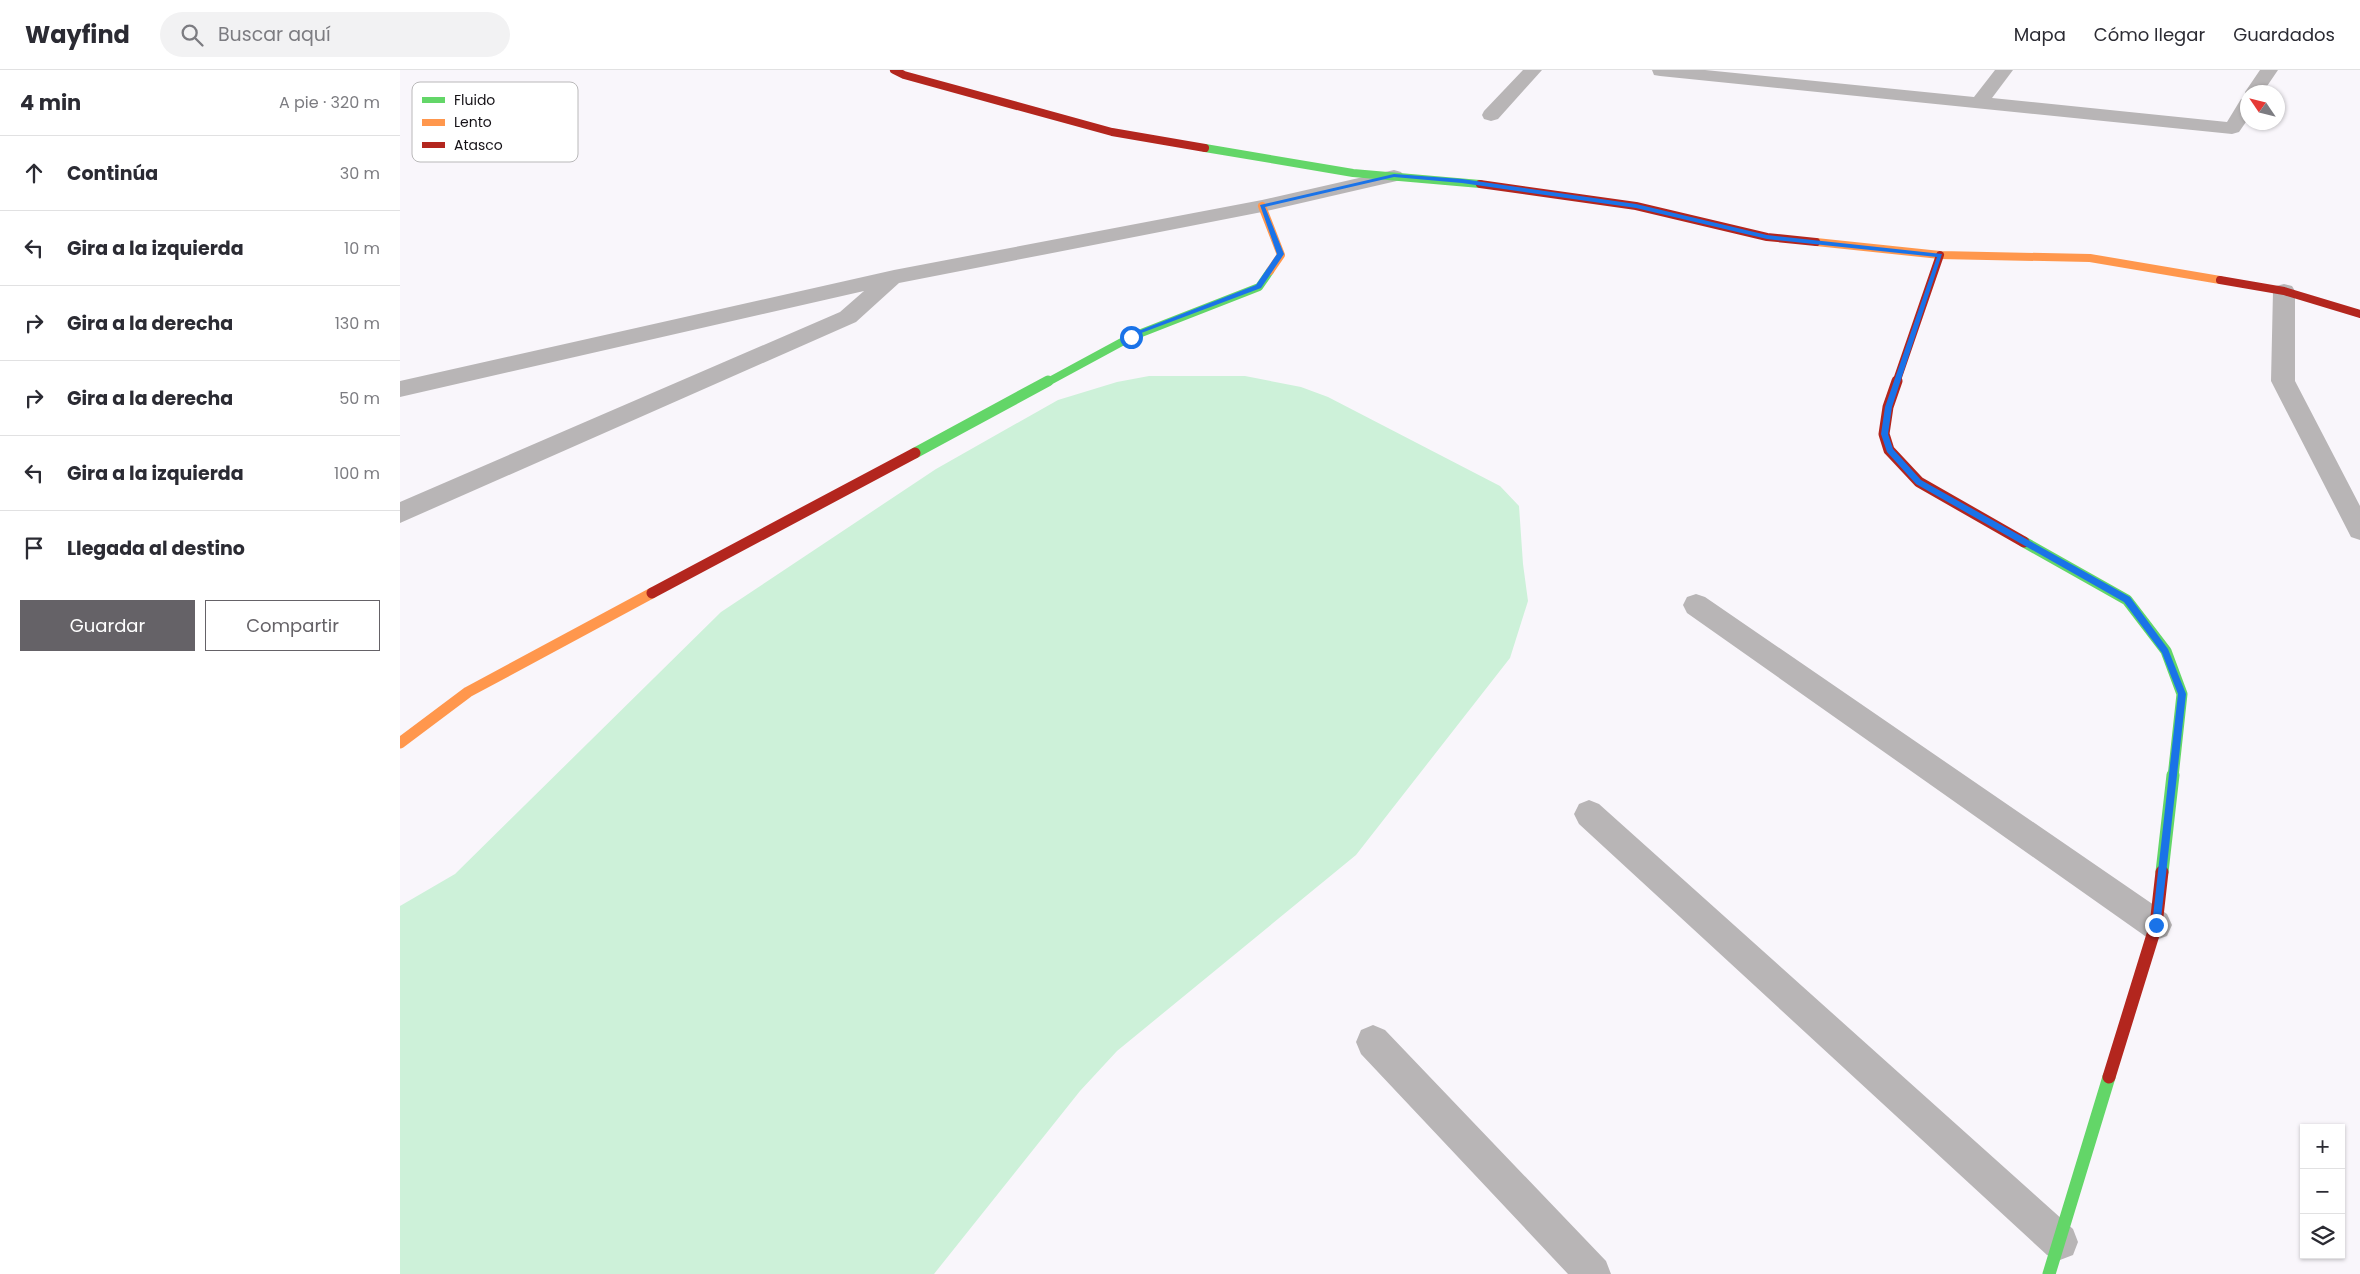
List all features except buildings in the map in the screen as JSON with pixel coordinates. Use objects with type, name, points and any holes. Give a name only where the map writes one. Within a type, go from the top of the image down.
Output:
[{"type":"street","points":[[894,70],[904,75],[1112,132],[1353,173],[1462,181],[1636,206],[1767,237],[1940,255],[2090,258],[2284,291],[2360,314]]},
{"type":"street","points":[[1490,115],[1532,70]]},
{"type":"street","points":[[1979,103],[2004,70]]},
{"type":"street","points":[[2259,85],[2269,70]]},
{"type":"street","points":[[1660,71],[1775,76],[1979,103],[2232,128],[2240,116]]},
{"type":"street","points":[[400,389],[894,277],[1262,206],[1394,176]]},
{"type":"street","points":[[400,742],[468,692],[1122,341],[1259,287],[1281,254],[1262,206]]},
{"type":"street","points":[[1940,255],[1888,407],[1884,434],[1890,450],[1919,482],[2127,600],[2166,651],[2182,694],[2156,925],[2049,1274]]},
{"type":"street","points":[[400,513],[848,317],[894,277]]},
{"type":"street","points":[[2284,291],[2283,381],[2360,530]]},
{"type":"street","points":[[1696,605],[2156,925]]},
{"type":"street","points":[[1589,814],[2060,1242]]},
{"type":"street","points":[[1373,1042],[1593,1274]]},
{"type":"green space","points":[[1149,376],[1245,376],[1301,387],[1328,397],[1500,486],[1519,506],[1528,601],[1510,658],[1356,855],[1117,1051],[1080,1091],[934,1274],[400,1274],[400,906],[455,874],[721,612],[936,469],[1058,400],[1117,382]]},
{"type":"traffic: fast","points":[[1205,148],[1353,173],[1480,184]]},
{"type":"traffic: fast","points":[[915,453],[1131,337],[1259,287],[1270,271]]},
{"type":"traffic: fast","points":[[2024,542],[2127,600],[2166,651],[2182,694],[2162,872]]},
{"type":"traffic: fast","points":[[2049,1274],[2109,1077]]},
{"type":"traffic: slow","points":[[1262,206],[1281,255],[1270,271]]},
{"type":"traffic: slow","points":[[1816,242],[1940,255],[2090,258],[2220,280]]},
{"type":"traffic: slow","points":[[400,743],[468,692],[652,593]]},
{"type":"traffic: jam","points":[[894,70],[904,75],[1112,132],[1205,148]]},
{"type":"traffic: jam","points":[[1480,184],[1636,206],[1767,237],[1816,242]]},
{"type":"traffic: jam","points":[[1940,255],[1888,407],[1884,434],[1889,450],[1919,482],[2024,542]]},
{"type":"traffic: jam","points":[[2220,280],[2284,291],[2360,314]]},
{"type":"traffic: jam","points":[[652,593],[915,453]]},
{"type":"traffic: jam","points":[[2109,1077],[2156,925],[2162,872]]},
{"type":"route","points":[[1131,337],[1259,287],[1281,254],[1262,206],[1394,176],[1462,181],[1636,206],[1767,237],[1940,255],[1888,407],[1884,434],[1890,450],[1919,482],[2127,600],[2166,651],[2182,694],[2156,925]]}]
